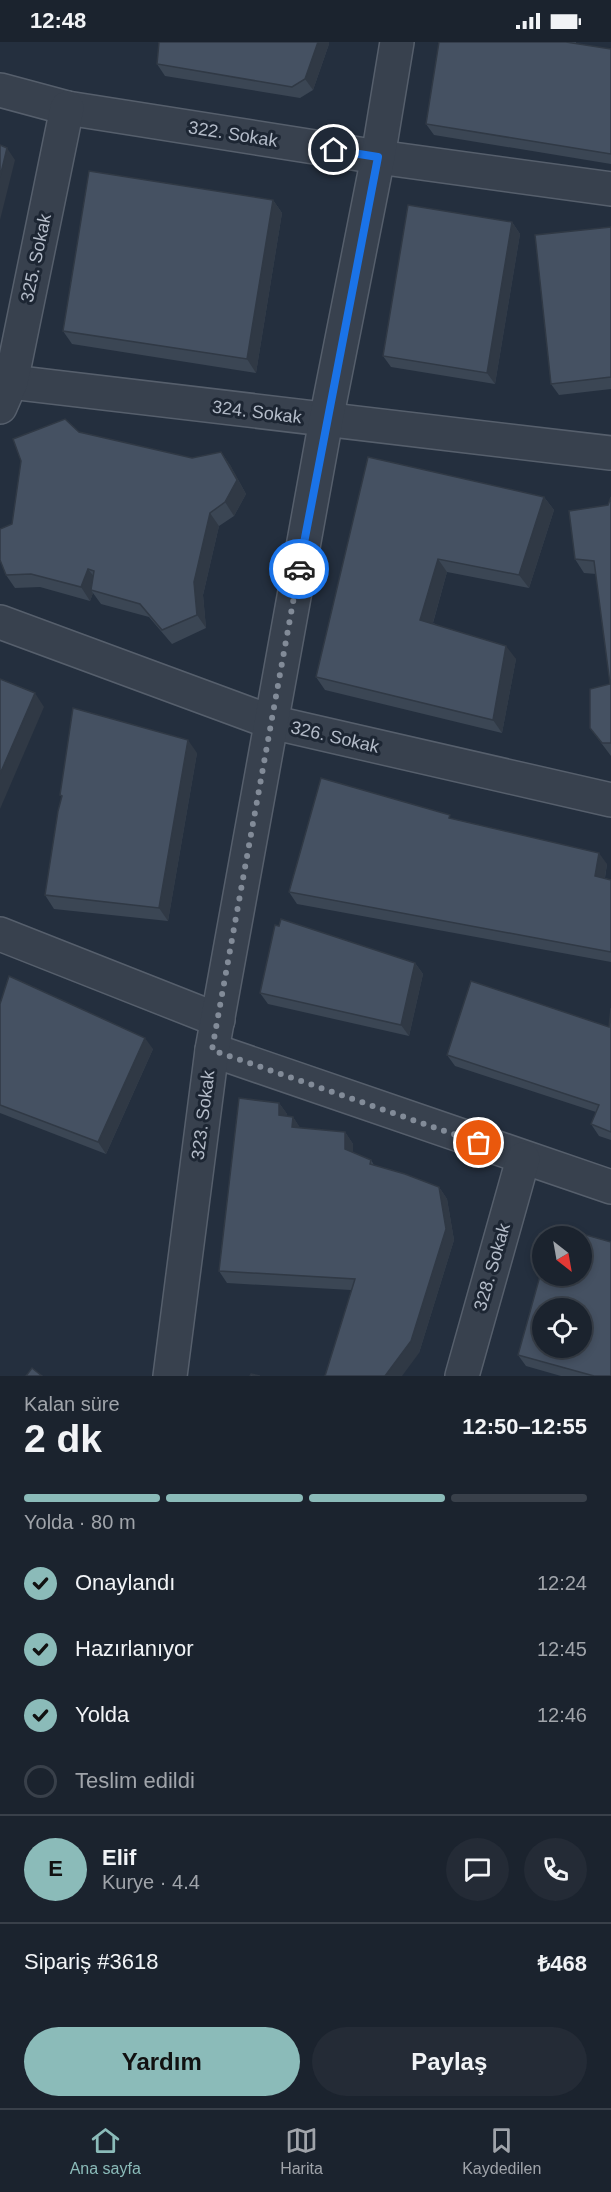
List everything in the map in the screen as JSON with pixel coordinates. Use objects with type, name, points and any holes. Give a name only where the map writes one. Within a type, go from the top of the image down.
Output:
[{"type":"street","name":"323. Sokak","points":[[170,1376],[215,1035],[326,420],[378,157],[397,42]]},
{"type":"street","name":"322. Sokak","points":[[0,90],[67,108],[378,157],[611,189]]},
{"type":"street","name":"325. Sokak","points":[[5,394],[67,108]]},
{"type":"street","name":"324. Sokak","points":[[5,394],[326,420],[611,453]]},
{"type":"street","name":"326. Sokak","points":[[0,622],[271,722],[611,800]]},
{"type":"street","points":[[0,934],[215,1035],[523,1159],[611,1187]]},
{"type":"street","name":"328. Sokak","points":[[462,1376],[523,1159]]},
{"type":"building","points":[[159,42],[318,42],[305,79],[292,87],[157,64]]},
{"type":"building","points":[[439,42],[566,42],[611,49],[611,154],[426,124]]},
{"type":"building","points":[[0,145],[7,148],[0,177]]},
{"type":"building","points":[[89,171],[273,200],[247,359],[63,331]]},
{"type":"building","points":[[408,205],[512,222],[487,373],[383,356]]},
{"type":"building","points":[[611,227],[611,377],[551,384],[535,235]]},
{"type":"building","points":[[65,419],[79,432],[192,458],[221,452],[237,480],[225,502],[210,513],[194,582],[197,615],[162,630],[140,604],[91,590],[94,571],[88,569],[81,587],[31,574],[6,575],[0,560],[0,529],[12,524],[21,461],[13,439]]},
{"type":"building","points":[[368,457],[544,497],[519,575],[438,559],[420,620],[506,646],[493,720],[316,677]]},
{"type":"building","points":[[611,497],[611,743],[602,743],[590,728],[590,689],[610,684],[594,561],[575,559],[569,511],[608,505]]},
{"type":"building","points":[[0,679],[35,693],[0,774]]},
{"type":"building","points":[[73,708],[188,740],[159,908],[45,895],[62,796],[60,795]]},
{"type":"building","points":[[321,778],[450,815],[449,818],[599,853],[595,876],[611,880],[611,952],[289,892]]},
{"type":"building","points":[[281,919],[415,963],[401,1025],[260,993],[275,925],[279,926]]},
{"type":"building","points":[[9,976],[145,1038],[98,1142],[0,1105],[0,1004]]},
{"type":"building","points":[[471,981],[609,1027],[611,1008],[611,1132],[591,1124],[599,1105],[447,1055]]},
{"type":"building","points":[[239,1098],[279,1103],[279,1115],[293,1117],[292,1127],[345,1132],[345,1149],[371,1160],[370,1164],[439,1187],[446,1229],[411,1341],[385,1376],[325,1376],[355,1279],[219,1271]]},
{"type":"building","points":[[592,1237],[611,1242],[611,1376],[594,1376],[518,1355],[532,1305],[532,1358],[592,1358],[592,1298],[534,1298],[537,1286],[592,1286]]},
{"type":"building","points":[[32,1368],[42,1376],[26,1376]]},
{"type":"way so far","points":[[299,569],[212,1050],[479,1143]]},
{"type":"route","points":[[299,569],[378,157],[334,150]]}]
